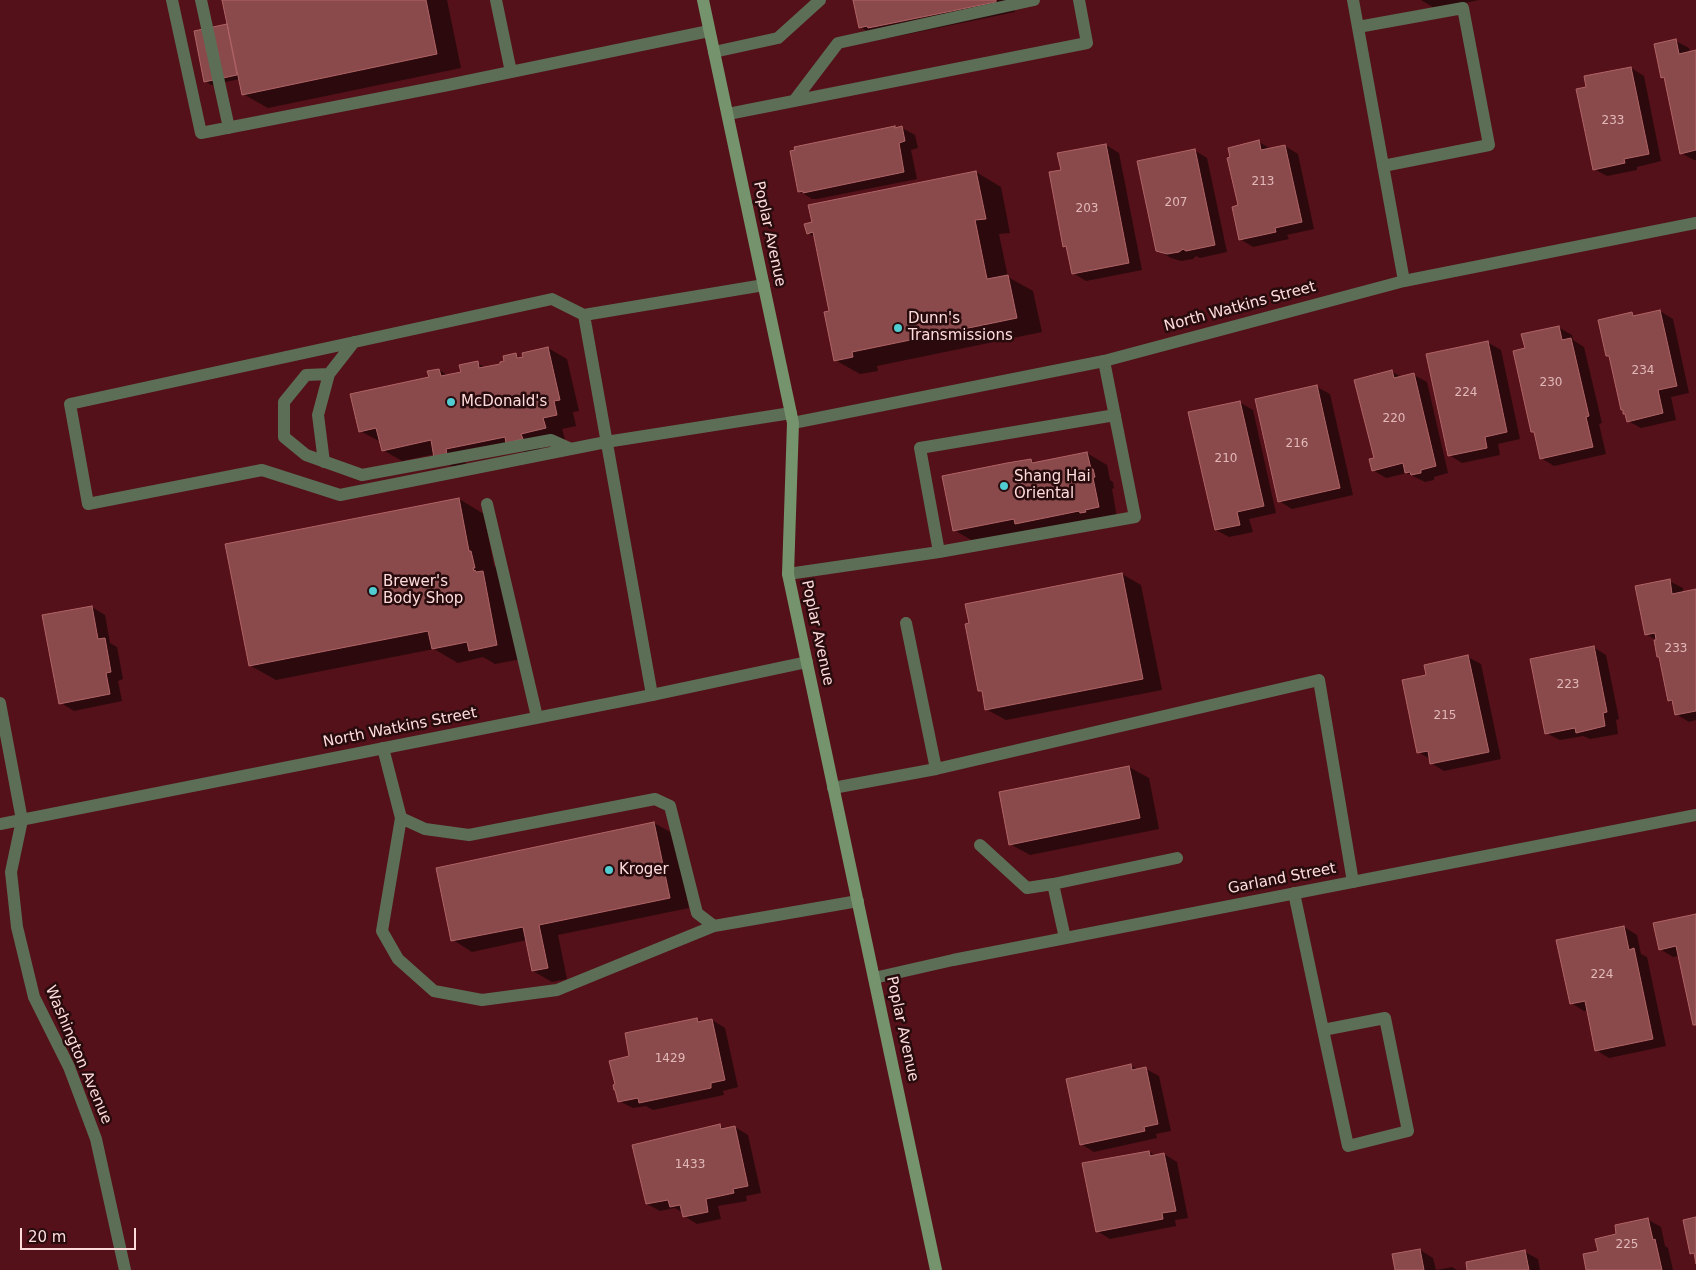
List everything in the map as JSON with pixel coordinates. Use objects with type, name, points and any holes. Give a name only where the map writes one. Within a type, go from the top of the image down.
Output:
[{"type":"main road","name":"Poplar Avenue","points":[[703,0],[792,418],[788,574],[936,1270]]},
{"type":"street","points":[[172,0],[201,133],[710,31]]},
{"type":"street","points":[[201,0],[229,128]]},
{"type":"street","points":[[496,0],[511,72]]},
{"type":"street","points":[[714,52],[778,38],[820,0]]},
{"type":"street","points":[[794,101],[838,43],[1034,0]]},
{"type":"street","points":[[728,114],[1087,43],[1079,0]]},
{"type":"street","points":[[1354,0],[1404,280]]},
{"type":"street","points":[[1358,27],[1463,8],[1489,146],[1383,166]]},
{"type":"street","name":"North Watkins Street","points":[[354,342],[70,404],[88,504],[262,470],[340,495],[606,442],[792,418],[1104,361],[1404,280],[1696,223]]},
{"type":"street","points":[[324,462],[318,416],[329,374],[354,342],[552,299],[584,315],[764,285]]},
{"type":"street","points":[[584,315],[652,694]]},
{"type":"street","points":[[788,574],[939,552],[1135,517],[1104,361]]},
{"type":"street","points":[[329,374],[306,375],[284,402],[284,436],[306,455],[362,475],[551,440],[571,449]]},
{"type":"street","points":[[939,552],[920,448],[1115,415]]},
{"type":"street","points":[[486,504],[537,717]]},
{"type":"street","points":[[906,622],[936,769]]},
{"type":"street","name":"North Watkins Street","points":[[0,824],[807,662]]},
{"type":"street","points":[[833,788],[936,769],[1320,680],[1353,882]]},
{"type":"street","name":"Washington Avenue","points":[[0,703],[22,820],[12,872],[16,927],[34,996],[69,1067],[96,1139],[125,1270]]},
{"type":"street","points":[[383,748],[401,818],[382,931],[398,959],[434,991],[482,1000],[557,990],[714,926],[858,901]]},
{"type":"street","points":[[401,818],[425,829],[469,835],[655,799],[670,806],[697,913],[714,926]]},
{"type":"street","name":"Garland Street","points":[[874,978],[953,960],[1696,815]]},
{"type":"street","points":[[980,845],[1027,888],[1177,858]]},
{"type":"street","points":[[1053,884],[1065,938]]},
{"type":"street","points":[[1294,893],[1323,1030],[1348,1146],[1408,1131],[1385,1018],[1323,1030]]},
{"type":"building","points":[[222,0],[426,0],[437,54],[242,95]]},
{"type":"building","points":[[853,0],[996,0],[996,2],[868,28],[867,26],[859,28]]},
{"type":"building","points":[[227,24],[237,75],[204,82],[194,31]]},
{"type":"building","points":[[1676,39],[1679,54],[1696,50],[1696,150],[1680,154],[1664,77],[1661,78],[1654,44]]},
{"type":"building","points":[[1631,67],[1649,154],[1624,159],[1625,163],[1593,170],[1576,89],[1586,87],[1584,76]]},
{"type":"building","points":[[895,126],[895,128],[902,126],[905,141],[899,143],[904,172],[803,193],[803,191],[798,192],[790,151],[795,150],[794,147]]},
{"type":"building","points":[[1259,140],[1261,150],[1285,145],[1302,222],[1275,228],[1276,232],[1239,240],[1232,207],[1238,205],[1227,158],[1230,157],[1228,148]]},
{"type":"building","points":[[1106,144],[1129,263],[1072,274],[1066,246],[1063,247],[1049,172],[1061,170],[1057,153]]},
{"type":"building","points":[[1195,149],[1215,245],[1186,251],[1183,249],[1179,252],[1167,254],[1156,251],[1137,161]]},
{"type":"building","points":[[976,171],[986,219],[975,220],[987,279],[1008,275],[1017,318],[852,352],[853,357],[834,361],[824,312],[829,311],[813,232],[807,234],[804,224],[812,222],[808,205]]},
{"type":"building","points":[[1660,310],[1677,386],[1658,390],[1663,413],[1627,422],[1623,410],[1621,410],[1609,356],[1606,356],[1598,320],[1632,312],[1633,316]]},
{"type":"building","points":[[1559,326],[1562,340],[1571,338],[1589,416],[1586,417],[1593,447],[1540,459],[1534,432],[1531,432],[1513,351],[1525,348],[1521,334]]},
{"type":"building","points":[[1488,341],[1507,432],[1485,437],[1487,448],[1448,456],[1426,354]]},
{"type":"building","points":[[548,347],[560,400],[554,401],[557,415],[543,418],[546,428],[521,434],[523,439],[506,443],[505,437],[446,449],[447,455],[434,458],[431,440],[382,451],[376,428],[359,432],[350,394],[429,377],[427,371],[439,369],[441,376],[461,372],[459,365],[478,361],[479,368],[500,364],[500,362],[504,361],[503,356],[516,353],[517,358],[523,357],[522,353]]},
{"type":"building","points":[[1392,370],[1394,378],[1414,373],[1436,466],[1421,470],[1421,473],[1411,475],[1410,472],[1405,473],[1403,463],[1372,471],[1369,459],[1374,458],[1354,380]]},
{"type":"building","points":[[1317,385],[1340,488],[1278,502],[1255,399]]},
{"type":"building","points":[[1240,401],[1264,506],[1237,512],[1240,525],[1215,530],[1188,412]]},
{"type":"building","points":[[1087,452],[1095,477],[1093,478],[1099,507],[1085,510],[1086,512],[1080,513],[1079,511],[1015,524],[1014,519],[953,531],[942,476],[1031,459],[1032,463]]},
{"type":"building","points":[[459,498],[469,551],[471,551],[475,568],[473,568],[476,572],[483,571],[497,645],[469,651],[467,642],[432,649],[428,631],[249,666],[225,544]]},
{"type":"building","points":[[1122,573],[1143,679],[985,710],[982,691],[978,691],[965,624],[969,623],[965,604]]},
{"type":"building","points":[[1670,579],[1672,594],[1696,589],[1696,711],[1675,715],[1672,700],[1668,701],[1659,657],[1657,657],[1654,640],[1656,640],[1655,633],[1645,635],[1635,586]]},
{"type":"building","points":[[92,606],[98,639],[105,638],[111,672],[106,673],[110,694],[59,704],[42,615]]},
{"type":"building","points":[[1594,646],[1607,712],[1603,713],[1605,726],[1576,733],[1575,728],[1545,734],[1530,659]]},
{"type":"building","points":[[1468,655],[1489,752],[1430,764],[1428,751],[1417,753],[1402,680],[1426,675],[1424,665]]},
{"type":"building","points":[[1129,766],[1140,818],[1009,845],[999,792]]},
{"type":"building","points":[[654,822],[670,898],[539,925],[548,968],[532,971],[523,927],[451,941],[436,868]]},
{"type":"building","points":[[1696,914],[1696,1025],[1693,1025],[1676,946],[1659,950],[1653,923]]},
{"type":"building","points":[[1624,926],[1629,950],[1634,948],[1653,1039],[1595,1051],[1585,1001],[1570,1004],[1556,940]]},
{"type":"building","points":[[697,1018],[698,1022],[712,1019],[725,1080],[711,1083],[711,1088],[639,1103],[638,1098],[618,1102],[609,1061],[629,1056],[625,1033]]},
{"type":"building","points":[[1131,1064],[1132,1070],[1146,1067],[1158,1124],[1144,1127],[1145,1131],[1080,1145],[1066,1079]]},
{"type":"building","points":[[720,1124],[721,1129],[735,1126],[748,1186],[733,1189],[734,1193],[706,1199],[708,1212],[683,1217],[680,1205],[670,1207],[668,1200],[646,1204],[632,1145]]},
{"type":"building","points":[[1149,1151],[1150,1156],[1164,1153],[1176,1211],[1162,1213],[1163,1219],[1096,1232],[1082,1163]]},
{"type":"building","points":[[1696,1217],[1696,1264],[1694,1253],[1690,1254],[1683,1220]]},
{"type":"building","points":[[1648,1218],[1662,1270],[1586,1270],[1583,1254],[1598,1251],[1595,1239],[1616,1234],[1615,1225]]},
{"type":"building","points":[[1420,1249],[1424,1270],[1395,1270],[1392,1254]]},
{"type":"building","points":[[1525,1250],[1529,1270],[1467,1270],[1466,1262]]},
{"type":"place","name":"Dunn's Transmissions","points":[[898,328]]},
{"type":"place","name":"McDonald's","points":[[451,402]]},
{"type":"place","name":"Shang Hai Oriental","points":[[1004,486]]},
{"type":"place","name":"Brewer's Body Shop","points":[[373,591]]},
{"type":"place","name":"Kroger","points":[[609,870]]}]
